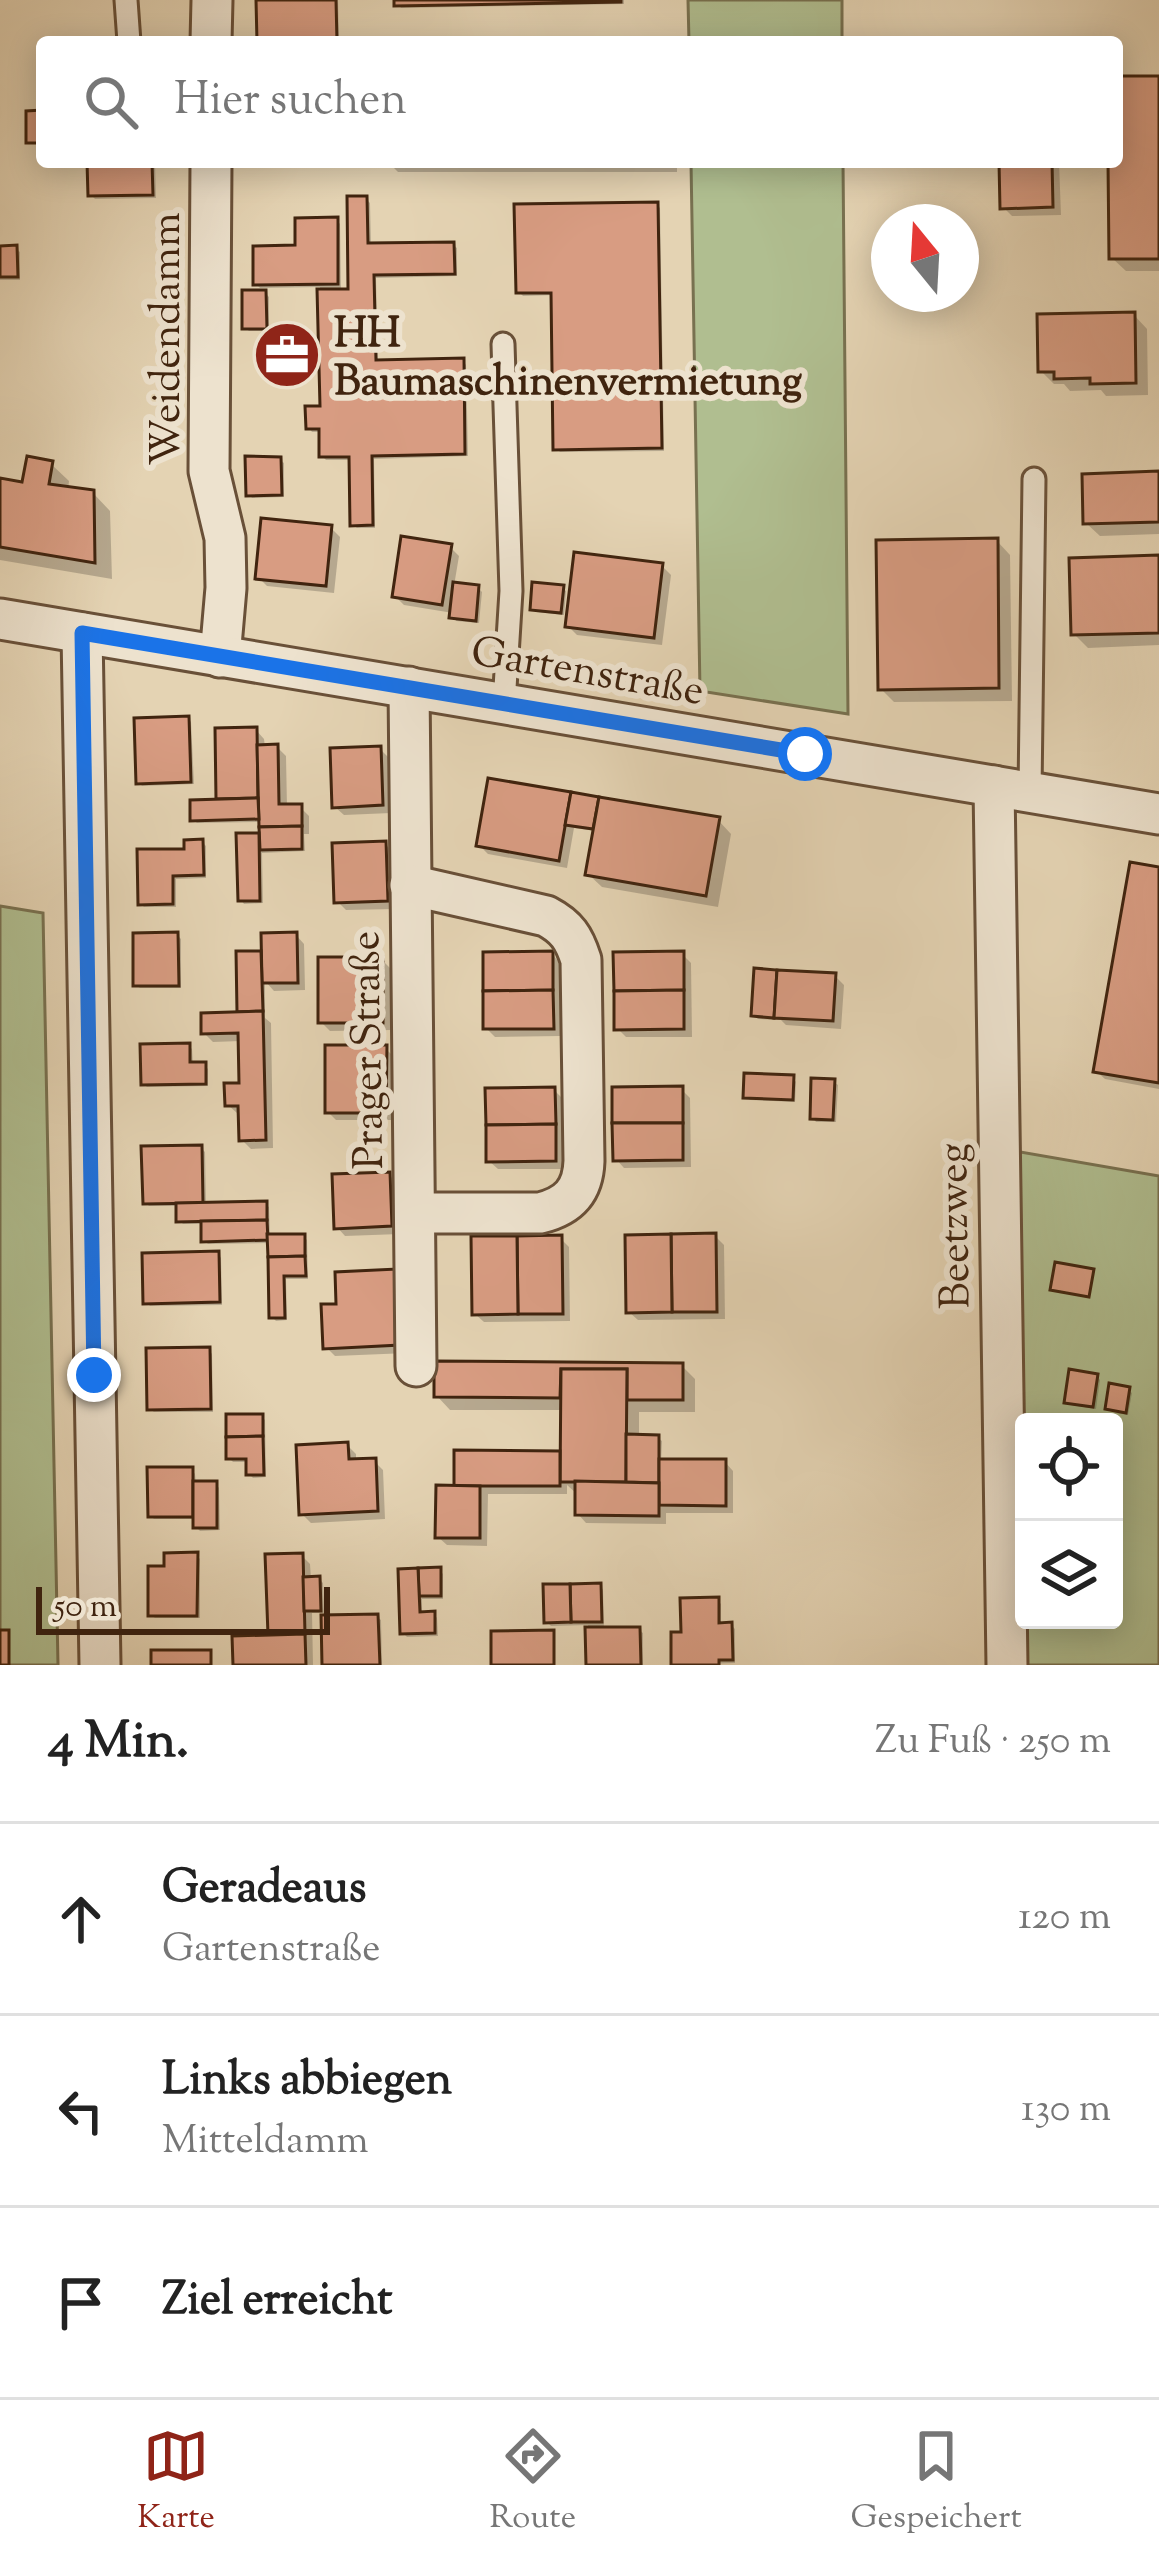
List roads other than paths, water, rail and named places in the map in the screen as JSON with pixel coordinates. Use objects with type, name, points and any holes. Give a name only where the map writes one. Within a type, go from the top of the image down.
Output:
[{"type":"street","points":[[212,0],[212,36]]},
{"type":"street","name":"Weidendamm","points":[[211,168],[209,471],[225,538],[220,657]]},
{"type":"street","name":"Gartenstraße","points":[[0,619],[1159,814]]},
{"type":"street","points":[[82,633],[100,1665]]},
{"type":"street","name":"Prager Straße","points":[[409,687],[416,1366]]},
{"type":"street","name":"Beetzweg","points":[[1006,1665],[1012,789]]},
{"type":"street","name":"Prager Straße","points":[[410,885],[546,916],[574,938],[581,960],[584,1161],[583,1179],[573,1198],[559,1209],[540,1213],[416,1214]]},
{"type":"lane","points":[[126,0],[129,36]]},
{"type":"lane","points":[[503,344],[511,591],[504,704]]},
{"type":"lane","points":[[1012,789],[1034,479]]},
{"type":"place","name":"HH Baumaschinenvermietung","points":[[287,355]]}]
